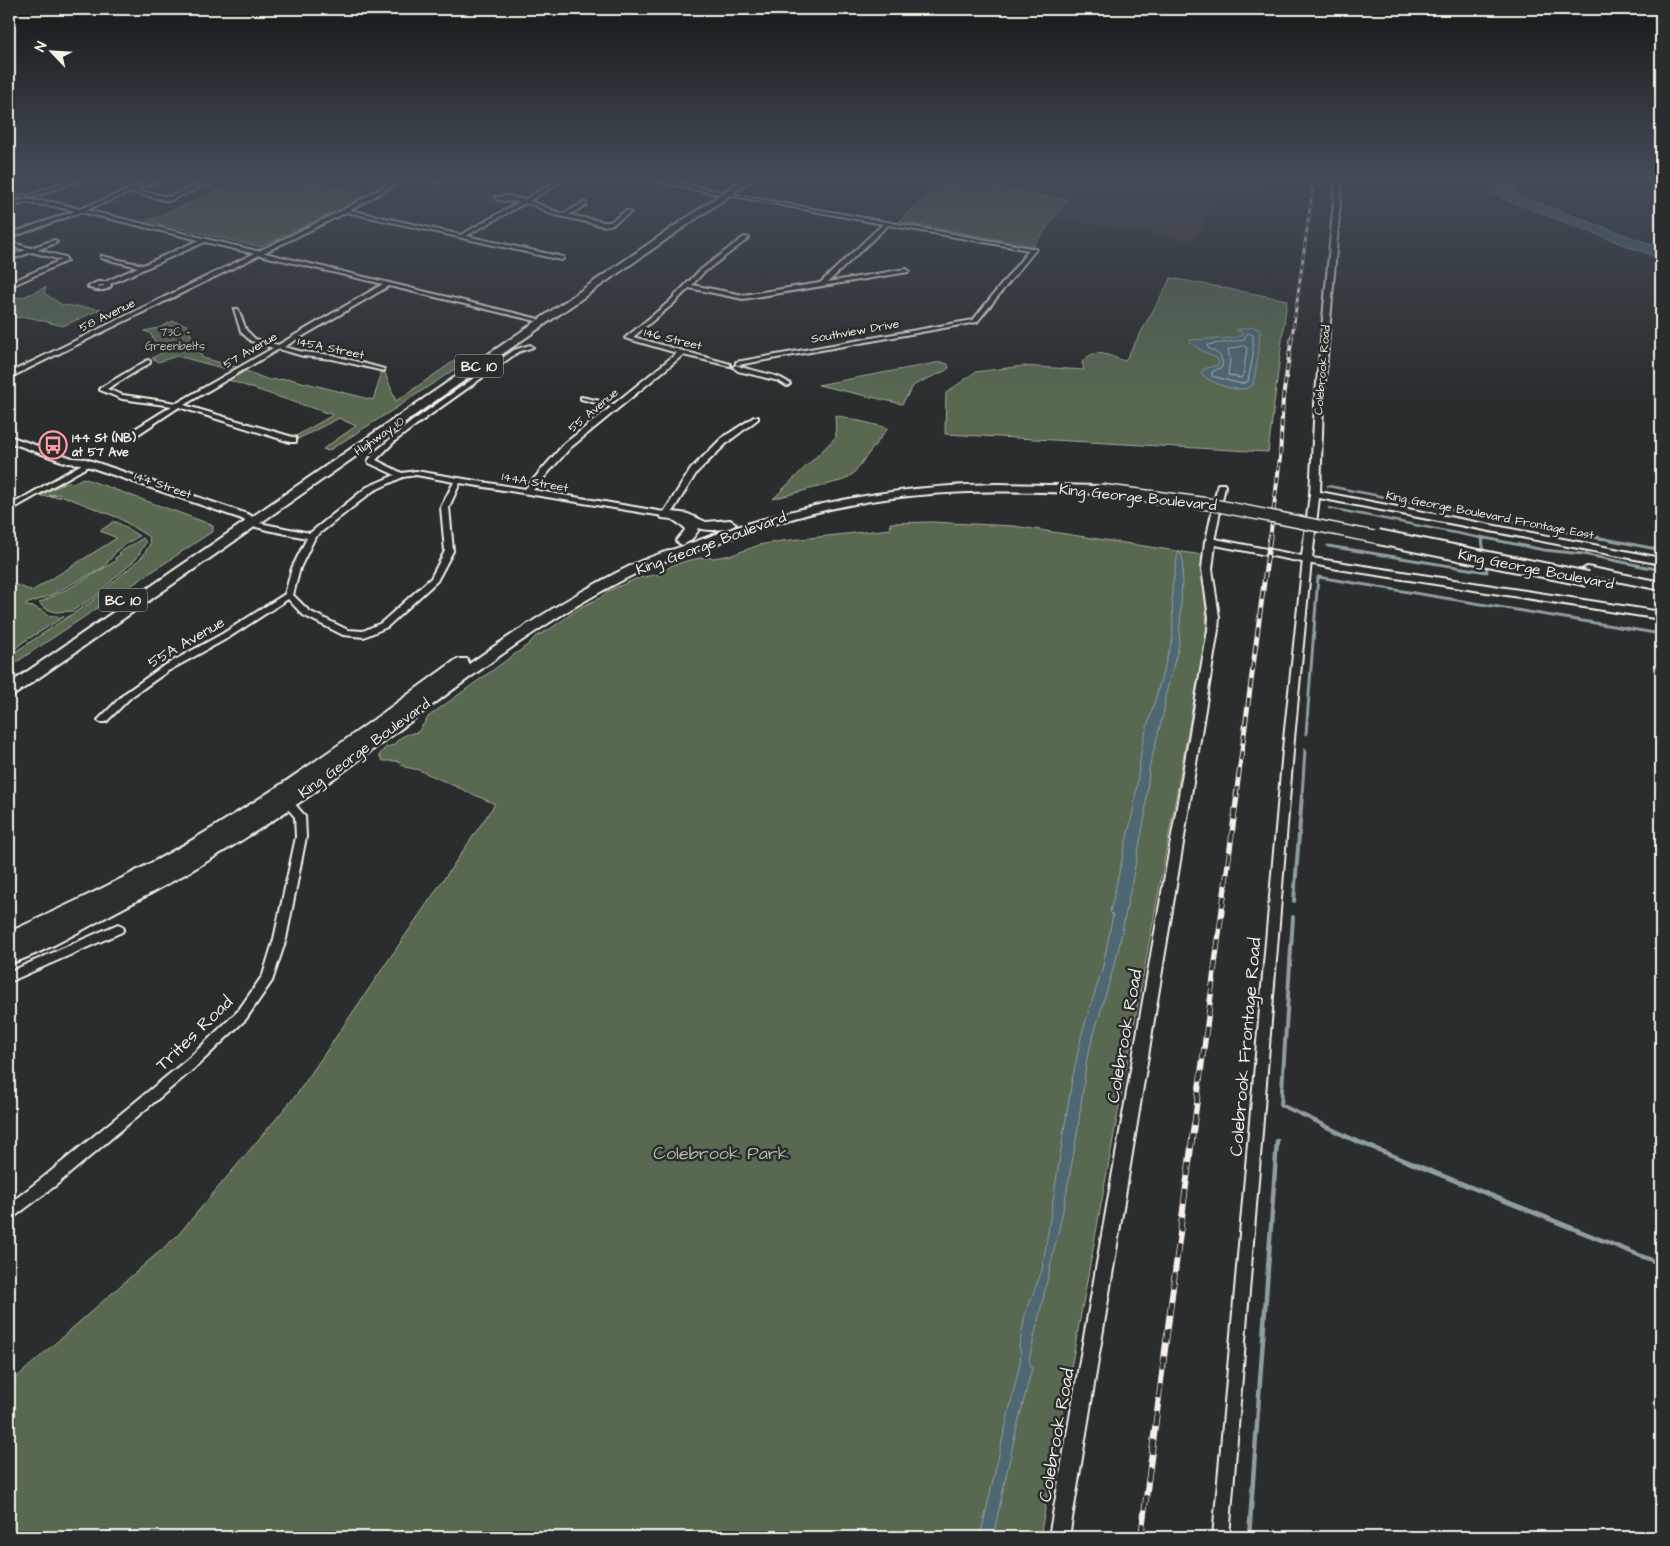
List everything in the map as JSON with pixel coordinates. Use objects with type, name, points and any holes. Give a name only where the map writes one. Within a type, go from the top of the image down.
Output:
[{"type":"main road","name":"Highway 10","points":[[9,690],[245,521],[637,251]]},
{"type":"main road","name":"Highway 10","points":[[9,678],[245,521],[639,251]]},
{"type":"main road","name":"144 Street","points":[[9,439],[245,521]]},
{"type":"main road","name":"King George Boulevard","points":[[9,956],[89,918],[156,883],[235,837],[484,648],[550,605],[631,562],[730,524],[783,509],[880,490],[949,483],[999,481],[1100,487],[1209,504],[1588,575],[1661,586]]},
{"type":"main road","name":"King George Boulevard","points":[[9,940],[132,880],[284,798],[533,627],[573,602],[646,564],[764,521],[832,504],[894,494],[998,488],[1100,487]]},
{"type":"main road","points":[[666,515],[684,517],[704,526],[730,524]]},
{"type":"main road","points":[[666,515],[690,525],[692,531],[682,541]]},
{"type":"main road","name":"King George Boulevard","points":[[1588,575],[1661,594]]},
{"type":"street","points":[[9,258],[27,251]]},
{"type":"street","points":[[9,285],[65,260],[35,251]]},
{"type":"street","points":[[106,284],[180,251]]},
{"type":"street","points":[[250,251],[536,319]]},
{"type":"street","name":"58 Avenue","points":[[9,376],[262,251]]},
{"type":"street","points":[[530,251],[561,258]]},
{"type":"street","points":[[729,251],[701,272],[689,286],[743,297],[906,271]]},
{"type":"street","points":[[822,284],[857,251]]},
{"type":"street","name":"Southview Drive","points":[[733,365],[976,321],[1031,251]]},
{"type":"street","name":"Colebrook Road","points":[[1307,560],[1315,494],[1319,404],[1333,251]]},
{"type":"street","points":[[103,257],[144,268]]},
{"type":"street","name":"57 Avenue","points":[[125,439],[178,404],[388,284]]},
{"type":"street","name":"146 Street","points":[[689,286],[628,338],[733,365],[740,370],[781,380],[787,384]]},
{"type":"street","name":"145A Street","points":[[236,310],[246,336],[258,342],[304,354],[332,357],[382,370]]},
{"type":"street","points":[[401,475],[372,461],[375,454],[397,435],[516,351],[530,347]]},
{"type":"street","name":"55 Avenue","points":[[527,492],[567,446],[682,352]]},
{"type":"street","points":[[148,362],[102,389],[122,397],[178,404],[293,440]]},
{"type":"street","points":[[583,398],[615,406]]},
{"type":"street","points":[[666,515],[694,471],[725,440],[756,418]]},
{"type":"street","points":[[9,502],[79,464]]},
{"type":"street","points":[[9,509],[79,464]]},
{"type":"street","name":"144A Street","points":[[401,475],[416,473],[666,515]]},
{"type":"street","points":[[401,475],[370,489],[312,536],[296,568],[289,595],[306,613],[346,632],[364,634],[384,625],[434,579],[449,551],[445,507],[458,480]]},
{"type":"street","points":[[1221,486],[1210,541],[1307,560],[1661,616]]},
{"type":"street","name":"King George Boulevard Frontage East","points":[[1315,494],[1661,561]]},
{"type":"street","name":"144 Street","points":[[245,521],[267,528],[312,536]]},
{"type":"street","name":"Colebrook Road","points":[[1059,1537],[1213,630],[1214,617],[1207,569],[1210,541]]},
{"type":"street","name":"Colebrook Frontage Road","points":[[1221,1537],[1288,749],[1307,560]]},
{"type":"street","name":"55A Avenue","points":[[103,720],[128,695],[165,668],[225,636],[289,595]]},
{"type":"street","name":"Trites Road","points":[[9,1212],[50,1181],[193,1062],[242,1015],[268,977],[280,939],[301,837],[300,816],[284,798]]},
{"type":"street","points":[[9,977],[118,929]]},
{"type":"green space","points":[[1171,278],[1287,300],[1268,452],[945,434],[946,393],[975,372],[1023,366],[1084,370],[1082,362],[1092,354],[1097,353],[1125,361]]},
{"type":"green space","points":[[46,287],[44,293],[62,305],[101,309],[63,326],[28,317],[9,318],[9,297],[21,298]]},
{"type":"green space","name":"73C - Greenbelts","points":[[173,321],[187,325],[196,348],[203,358],[240,368],[234,371],[177,356],[158,362],[152,358],[162,353],[150,333],[144,331],[159,328]]},
{"type":"green space","points":[[457,359],[467,361],[328,451],[323,449],[356,426],[339,418],[298,439],[294,437],[333,415],[225,379],[241,369],[269,380],[290,379],[373,400],[380,379],[380,371],[384,371],[396,401]]},
{"type":"green space","points":[[941,362],[948,364],[949,368],[914,385],[902,404],[818,385]]},
{"type":"green space","points":[[835,415],[888,428],[853,474],[844,480],[773,499],[836,437]]},
{"type":"green space","points":[[83,478],[210,524],[213,526],[213,531],[9,667],[9,659],[15,652],[92,601],[143,556],[150,544],[149,537],[119,518],[58,494],[49,495],[61,497],[40,496],[66,482],[73,483]]},
{"type":"green space","points":[[113,522],[117,522],[139,536],[118,549],[104,567],[49,596],[26,604],[26,606],[34,607],[46,613],[46,615],[64,617],[23,642],[9,654],[9,582],[32,591],[117,538],[100,531]]},
{"type":"green space","name":"Colebrook Park","points":[[931,522],[1014,526],[1202,555],[1207,628],[1040,1537],[9,1537],[9,1384],[178,1235],[297,1094],[495,804],[419,770],[405,767],[397,761],[383,761],[379,755],[386,747],[394,745],[398,739],[404,736],[418,732],[429,716],[529,644],[535,637],[581,607],[600,598],[608,591],[638,578],[660,574],[671,566],[686,561],[705,557],[713,558],[732,555],[759,545],[891,529],[890,523]]},
{"type":"green space","points":[[143,538],[146,542],[136,559],[93,598],[72,611],[55,612],[44,608],[39,603],[116,561],[115,558],[121,554],[119,553]]},
{"type":"water","points":[[1640,251],[1661,251],[1661,259]]},
{"type":"water","points":[[1254,327],[1260,330],[1253,385],[1243,389],[1231,388],[1214,382],[1201,373],[1204,369],[1218,365],[1218,359],[1190,343],[1190,340],[1232,338],[1243,335],[1236,330]]},
{"type":"water","points":[[1178,553],[1181,553],[1183,561],[1179,645],[1149,769],[1145,816],[1118,952],[1087,1058],[1077,1135],[1063,1211],[1029,1360],[1032,1368],[993,1537],[980,1537],[1020,1363],[1021,1352],[1019,1348],[1025,1315],[1042,1270],[1072,1080],[1082,1033],[1102,970],[1113,915],[1110,912],[1134,807],[1142,745],[1173,637],[1172,588]]},
{"type":"waterway","points":[[1328,486],[1602,539]]},
{"type":"waterway","points":[[1329,508],[1482,538]]},
{"type":"waterway","points":[[1480,537],[1544,550],[1583,554],[1661,570]]},
{"type":"waterway","points":[[1596,537],[1661,550]]},
{"type":"waterway","points":[[1482,538],[1486,539]]},
{"type":"waterway","points":[[1482,538],[1484,554]]},
{"type":"waterway","points":[[1328,546],[1487,572],[1486,563]]},
{"type":"waterway","points":[[1306,734],[1318,577],[1661,634]]},
{"type":"waterway","points":[[1302,796],[1305,750]]},
{"type":"waterway","points":[[1294,901],[1302,795]]},
{"type":"waterway","points":[[1281,1105],[1293,917]]},
{"type":"waterway","points":[[1281,1105],[1324,1125]]},
{"type":"waterway","points":[[1321,1124],[1354,1140],[1661,1264]]},
{"type":"waterway","points":[[1249,1537],[1277,1141]]},
{"type":"railway","points":[[1292,337],[1304,251]]},
{"type":"railway","points":[[1270,539],[1280,458],[1283,398],[1292,336]]},
{"type":"railway","points":[[1236,796],[1270,537]]},
{"type":"railway","points":[[1194,1125],[1237,795]]},
{"type":"railway","points":[[1141,1537],[1194,1124]]},
{"type":"place","name":"144 St (NB) at 57 Ave","points":[[53,445]]}]
